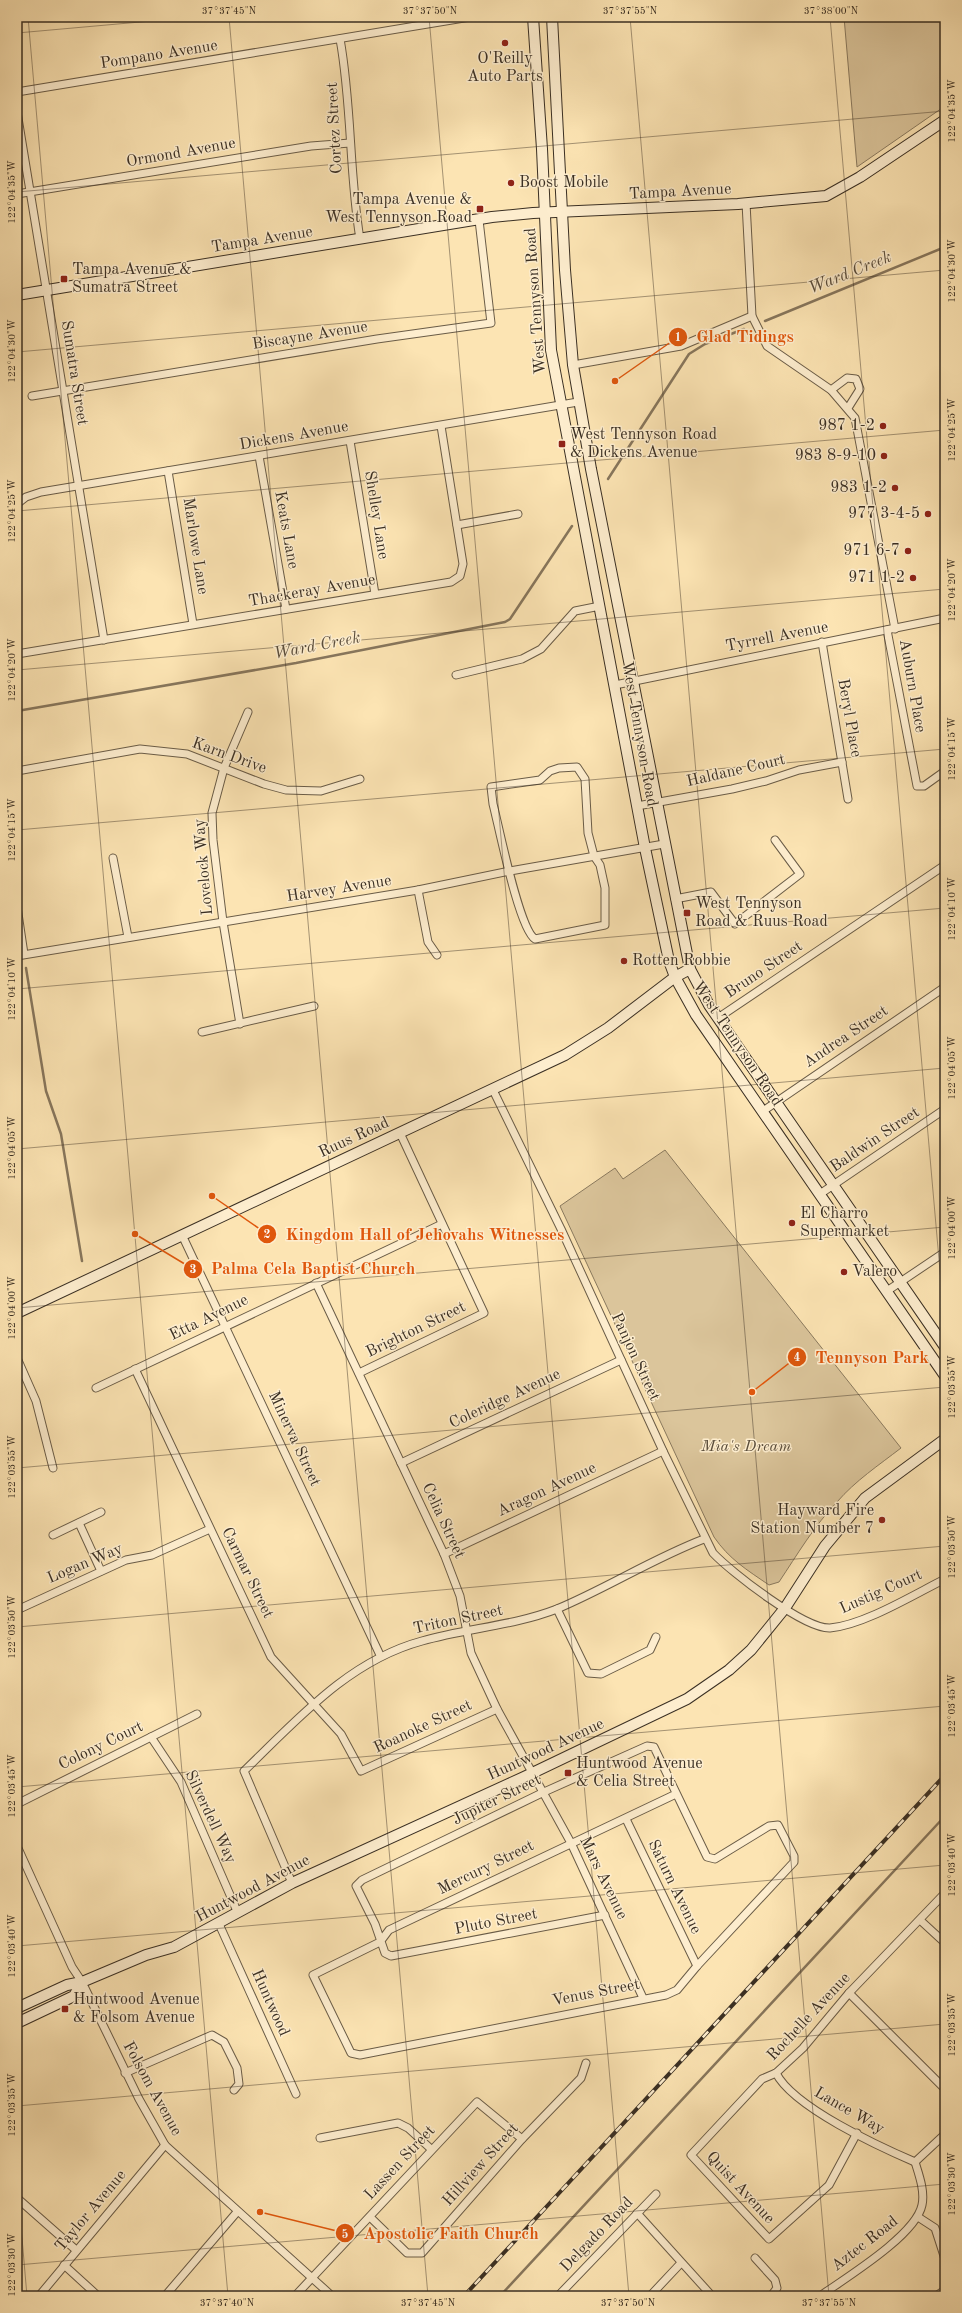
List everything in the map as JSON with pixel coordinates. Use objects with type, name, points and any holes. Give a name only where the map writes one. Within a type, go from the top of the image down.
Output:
[{"type":"street","name":"Pompano Avenue","points":[[17,92],[470,17]]},
{"type":"street","name":"West Tennyson Road","points":[[533,17],[552,350],[561,405],[645,848],[662,933],[675,977],[696,1014],[945,1376]]},
{"type":"street","name":"West Tennyson Road","points":[[552,17],[562,213],[573,365],[578,402],[657,803],[674,898],[690,969],[709,1005],[945,1347]]},
{"type":"street","name":"Cortez Street","points":[[340,38],[347,80],[354,198],[360,240]]},
{"type":"street","name":"Sumatra Street","points":[[17,112],[104,640]]},
{"type":"street","name":"Tampa Avenue","points":[[17,295],[479,220],[545,213],[746,203],[826,196],[860,177],[945,120]]},
{"type":"street","name":"Ormond Avenue","points":[[17,194],[304,147],[350,143]]},
{"type":"street","points":[[746,203],[752,316],[767,346],[831,390],[848,408],[854,418],[891,629]]},
{"type":"street","name":"Biscayne Avenue","points":[[32,396],[369,340],[491,323],[479,220]]},
{"type":"street","points":[[573,365],[681,346],[752,316]]},
{"type":"street","points":[[831,390],[847,378],[856,379],[860,389],[848,408]]},
{"type":"street","name":"Dickens Avenue","points":[[17,504],[26,497],[41,492],[578,402]]},
{"type":"street","name":"Thackeray Avenue","points":[[17,654],[451,582],[460,576],[463,564],[441,426]]},
{"type":"street","name":"Shelley Lane","points":[[350,441],[375,594]]},
{"type":"street","name":"Keats Lane","points":[[259,456],[286,609]]},
{"type":"street","name":"Marlowe Lane","points":[[168,471],[193,624]]},
{"type":"street","points":[[457,525],[518,514]]},
{"type":"street","points":[[456,675],[522,659],[541,649],[575,611],[600,606]]},
{"type":"street","name":"Tyrrell Avenue","points":[[615,685],[632,680],[945,618]]},
{"type":"street","name":"Auburn Place","points":[[891,629],[917,786],[924,786],[945,772]]},
{"type":"street","name":"Beryl Place","points":[[822,642],[848,799]]},
{"type":"street","name":"Lovelock Way","points":[[240,1024],[223,922],[213,840],[212,813],[224,768],[248,712]]},
{"type":"street","name":"Karn Drive","points":[[17,771],[140,749],[187,754],[264,784],[286,790],[321,791],[360,779]]},
{"type":"street","name":"Haldane Court","points":[[637,806],[766,781],[799,770],[842,762]]},
{"type":"street","points":[[577,767],[585,779],[588,833],[594,856],[600,865],[605,888],[605,925],[535,939],[530,936],[518,903],[493,804],[491,788],[540,780],[550,771],[559,768],[577,767]]},
{"type":"street","points":[[674,898],[711,892],[735,924],[800,874],[775,840]]},
{"type":"street","name":"Harvey Avenue","points":[[21,955],[418,890],[510,871],[664,844]]},
{"type":"street","points":[[113,858],[128,937]]},
{"type":"street","name":"Bruno Street","points":[[718,1018],[945,865]]},
{"type":"street","points":[[418,890],[428,942],[437,955]]},
{"type":"street","points":[[17,907],[21,955]]},
{"type":"street","name":"Ruus Road","points":[[17,1313],[493,1090],[565,1054],[608,1028],[675,977],[690,969]]},
{"type":"street","name":"Andrea Street","points":[[763,1111],[945,987]]},
{"type":"street","points":[[202,1032],[314,1006]]},
{"type":"street","name":"Panjon Street","points":[[493,1090],[561,1229],[704,1539],[713,1553],[723,1564],[785,1608]]},
{"type":"street","name":"Baldwin Street","points":[[820,1194],[945,1109]]},
{"type":"street","points":[[400,1133],[442,1224]]},
{"type":"street","name":"Etta Avenue","points":[[96,1388],[442,1224]]},
{"type":"street","name":"Brighton Street","points":[[359,1373],[484,1313],[442,1224]]},
{"type":"street","name":"Minerva Street","points":[[182,1235],[380,1655]]},
{"type":"street","points":[[887,1291],[945,1252]]},
{"type":"street","name":"Celia Street","points":[[316,1283],[444,1554],[460,1596],[471,1653],[497,1709],[532,1773]]},
{"type":"street","points":[[17,1358],[36,1401],[53,1468]]},
{"type":"street","name":"Coleridge Avenue","points":[[401,1463],[621,1360]]},
{"type":"street","name":"Carmar Street","points":[[135,1369],[271,1657],[341,1734],[361,1771]]},
{"type":"street","name":"Huntwood Avenue","points":[[17,2008],[67,1985],[82,1982],[146,1955],[174,1947],[219,1924],[237,1911],[292,1883],[532,1773],[693,1694],[729,1670],[746,1655],[785,1608],[825,1546],[865,1498],[945,1439]]},
{"type":"street","name":"Aragon Avenue","points":[[444,1554],[663,1451]]},
{"type":"street","points":[[53,1535],[100,1512]]},
{"type":"street","points":[[78,1523],[101,1571]]},
{"type":"street","name":"Logan Way","points":[[17,1610],[126,1560],[152,1555],[210,1529]]},
{"type":"street","name":"Triton Street","points":[[292,1883],[244,1772],[325,1694],[380,1655],[422,1640],[508,1624],[557,1609],[704,1539]]},
{"type":"street","name":"Lustig Court","points":[[785,1608],[803,1619],[828,1628],[852,1624],[945,1579]]},
{"type":"street","points":[[557,1609],[588,1673],[601,1674],[650,1650],[656,1637]]},
{"type":"street","name":"Roanoke Street","points":[[361,1771],[497,1709]]},
{"type":"street","name":"Colony Court","points":[[17,1804],[197,1714]]},
{"type":"street","name":"Silverdell Way","points":[[151,1737],[181,1782],[237,1911]]},
{"type":"street","name":"Jupiter Street","points":[[380,1942],[375,1924],[356,1886],[362,1880],[544,1792],[647,1746],[654,1747],[676,1794]]},
{"type":"street","name":"Mars Avenue","points":[[532,1773],[544,1792],[570,1843],[643,1998]]},
{"type":"street","name":"Mercury Street","points":[[350,2053],[313,1975],[380,1942],[389,1930],[676,1794]]},
{"type":"street","name":"Venus Street","points":[[350,2053],[360,2056],[643,1998],[666,1995],[677,1990],[697,1966],[794,1862],[794,1856],[778,1825],[769,1826],[714,1859],[707,1857],[676,1794]]},
{"type":"street","name":"Saturn Avenue","points":[[626,1819],[697,1966]]},
{"type":"street","name":"Folsom Avenue","points":[[17,1846],[71,1965],[82,1982],[125,2073],[165,2145],[237,2212],[332,2296]]},
{"type":"street","name":"Rochelle Avenue","points":[[691,2156],[762,2080],[776,2074],[803,2048],[849,1993],[945,1893]]},
{"type":"street","name":"Pluto Street","points":[[380,1942],[386,1953],[391,1956],[605,1915]]},
{"type":"street","points":[[920,1920],[945,1943]]},
{"type":"street","name":"Huntwood","points":[[219,1924],[296,2094]]},
{"type":"street","points":[[17,2023],[74,1996],[82,1982]]},
{"type":"street","points":[[849,1993],[945,2089]]},
{"type":"street","points":[[125,2073],[212,2035],[224,2042],[237,2068],[239,2084],[234,2090]]},
{"type":"street","name":"Hillview Street","points":[[370,2217],[407,2253],[422,2253],[522,2139],[581,2078],[586,2063]]},
{"type":"street","name":"Lance Way","points":[[776,2074],[779,2080],[809,2107],[915,2162]]},
{"type":"street","name":"Lassen Street","points":[[295,2296],[370,2217],[431,2149],[477,2102],[522,2139]]},
{"type":"street","points":[[320,2138],[398,2123],[408,2128],[431,2149]]},
{"type":"street","name":"Quist Avenue","points":[[691,2156],[769,2239],[829,2185],[857,2133]]},
{"type":"street","points":[[915,2162],[945,2134]]},
{"type":"street","name":"Taylor Avenue","points":[[39,2296],[165,2145]]},
{"type":"street","name":"Aztec Road","points":[[820,2296],[905,2234],[918,2217],[923,2194],[915,2162]]},
{"type":"street","name":"Delgado Road","points":[[558,2296],[656,2194]]},
{"type":"street","points":[[17,2198],[76,2250]]},
{"type":"street","points":[[165,2296],[237,2212]]},
{"type":"street","points":[[637,2213],[712,2296]]},
{"type":"street","points":[[918,2217],[935,2228],[945,2259]]},
{"type":"street","points":[[755,2258],[775,2280],[777,2288],[772,2296]]},
{"type":"street","points":[[650,2296],[681,2263]]},
{"type":"street","points":[[64,2265],[98,2296]]},
{"type":"street","points":[[936,2296],[945,2290]]},
{"type":"green space","points":[[844,17],[945,17],[945,106],[857,167]]},
{"type":"green space","name":"Mia's Dream","points":[[665,1150],[901,1448],[844,1494],[813,1531],[779,1582],[769,1585],[732,1558],[714,1537],[560,1206],[615,1168],[623,1179]]},
{"type":"waterway","name":"Ward Creek","points":[[765,321],[945,247]]},
{"type":"waterway","name":"Ward Creek","points":[[608,479],[689,354],[705,344],[744,329]]},
{"type":"waterway","name":"Ward Creek","points":[[17,711],[296,663],[505,622],[510,619],[572,526]]},
{"type":"waterway","points":[[26,968],[46,1091],[61,1134],[82,1261]]},
{"type":"waterway","points":[[500,2296],[945,1816]]},
{"type":"railway","points":[[464,2296],[945,1775]]},
{"type":"place","name":"O'Reilly Auto Parts","points":[[505,43]]},
{"type":"place","name":"Boost Mobile","points":[[511,183]]},
{"type":"place","name":"Tampa Avenue & West Tennyson Road","points":[[480,209]]},
{"type":"place","name":"Tampa Avenue & Sumatra Street","points":[[64,279]]},
{"type":"place","name":"Glad Tidings","points":[[615,381]]},
{"type":"place","name":"987 1-2","points":[[883,426]]},
{"type":"place","name":"West Tennyson Road & Dickens Avenue","points":[[562,444]]},
{"type":"place","name":"983 8-9-10","points":[[884,456]]},
{"type":"place","name":"983 1-2","points":[[895,488]]},
{"type":"place","name":"977 3-4-5","points":[[928,514]]},
{"type":"place","name":"971 6-7","points":[[908,551]]},
{"type":"place","name":"971 1-2","points":[[913,578]]},
{"type":"place","name":"West Tennyson Road & Ruus Road","points":[[687,913]]},
{"type":"place","name":"Rotten Robbie","points":[[624,961]]},
{"type":"place","name":"Kingdom Hall of Jehovahs Witnesses","points":[[212,1196]]},
{"type":"place","name":"El Charro Supermarket","points":[[792,1223]]},
{"type":"place","name":"Palma Cela Baptist Church","points":[[135,1234]]},
{"type":"place","name":"Valero","points":[[844,1272]]},
{"type":"place","name":"Tennyson Park","points":[[752,1392]]},
{"type":"place","name":"Hayward Fire Station Number 7","points":[[882,1520]]},
{"type":"place","name":"Huntwood Avenue & Celia Street","points":[[568,1773]]},
{"type":"place","name":"Huntwood Avenue & Folsom Avenue","points":[[65,2009]]},
{"type":"place","name":"Apostolic Faith Church","points":[[260,2212]]}]
